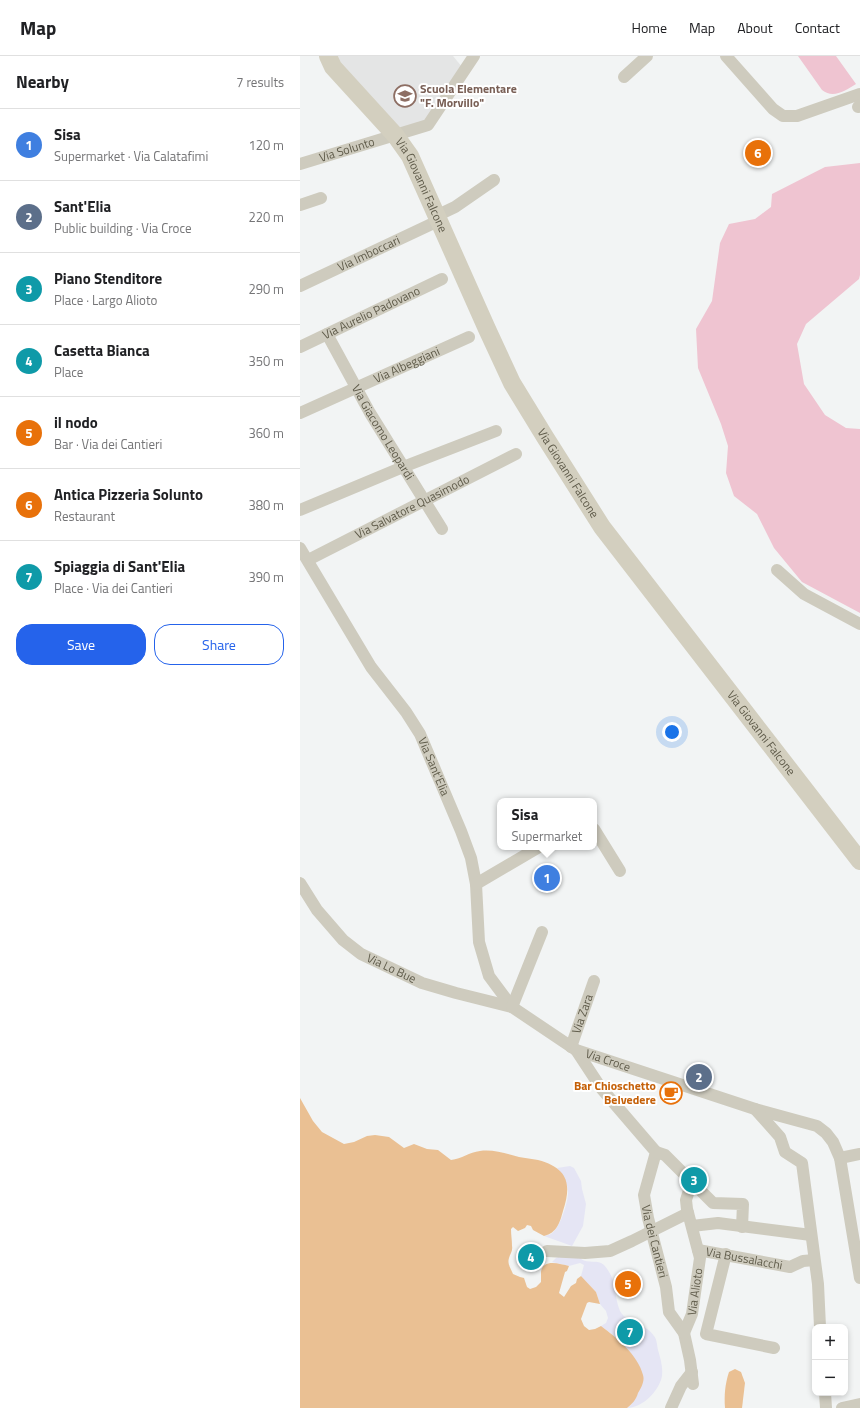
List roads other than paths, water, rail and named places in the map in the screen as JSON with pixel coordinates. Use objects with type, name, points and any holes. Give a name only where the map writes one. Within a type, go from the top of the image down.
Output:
[{"type":"street","name":"Via Giovanni Falcone","points":[[328,56],[333,66],[394,135],[410,156],[512,383],[602,527],[860,861]]},
{"type":"street","name":"Via Solunto","points":[[300,164],[428,125],[474,56]]},
{"type":"street","points":[[624,77],[647,56]]},
{"type":"street","points":[[726,56],[774,109],[783,116],[797,116],[860,94]]},
{"type":"street","points":[[844,99],[860,86]]},
{"type":"street","name":"Via Imboccari","points":[[300,286],[437,219],[494,180]]},
{"type":"street","points":[[300,205],[321,198]]},
{"type":"street","name":"Via Aurelio Padovano","points":[[300,347],[442,279]]},
{"type":"street","name":"Via Giacomo Leopardi","points":[[327,334],[403,467],[442,529]]},
{"type":"street","name":"Via Albeggiani","points":[[300,413],[469,337]]},
{"type":"street","points":[[300,510],[403,467],[496,431]]},
{"type":"street","name":"Via Salvatore Quasimodo","points":[[303,554],[424,501],[516,454]]},
{"type":"street","name":"Via Sant'Elia","points":[[303,554],[372,667],[406,712],[420,734],[471,858],[476,884],[479,942],[489,976],[512,1007]]},
{"type":"street","points":[[777,570],[804,594],[860,624]]},
{"type":"street","points":[[597,833],[620,871]]},
{"type":"street","points":[[476,884],[534,850]]},
{"type":"street","name":"Via Lo Bue","points":[[300,883],[317,910],[344,940],[361,954],[422,983],[512,1007]]},
{"type":"street","points":[[512,1007],[542,932]]},
{"type":"street","name":"Via Zara","points":[[574,1049],[594,981]]},
{"type":"street","name":"Via Croce","points":[[512,1007],[574,1049],[755,1109],[817,1126],[826,1133],[833,1142],[840,1158]]},
{"type":"street","points":[[574,1049],[601,1088],[656,1152],[665,1155],[713,1203],[743,1204],[742,1227]]},
{"type":"street","points":[[755,1109],[780,1137],[784,1152],[802,1163],[818,1284],[820,1324]]},
{"type":"street","name":"Via dei Cantieri","points":[[656,1152],[644,1195],[648,1218],[666,1286],[669,1312],[684,1333],[693,1384]]},
{"type":"street","points":[[860,1154],[840,1158],[858,1255],[860,1278]]},
{"type":"street","name":"Via Alioto","points":[[684,1333],[692,1314],[700,1258],[686,1200],[692,1181]]},
{"type":"street","points":[[547,1251],[585,1253],[610,1250],[688,1213]]},
{"type":"street","points":[[692,1226],[718,1224],[811,1235]]},
{"type":"street","name":"Via Bussalacchi","points":[[698,1250],[790,1267],[803,1261],[814,1260]]},
{"type":"street","points":[[726,1254],[706,1334],[774,1348]]},
{"type":"street","points":[[692,1314],[710,1318]]},
{"type":"street","points":[[671,1408],[681,1386],[692,1372]]},
{"type":"street","points":[[825,1396],[826,1408]]},
{"type":"street","points":[[842,1408],[860,1404]]},
{"type":"place","name":"Scuola Elementare \"F. Morvillo\"","points":[[405,96]]},
{"type":"place","name":"Antica Pizzeria Solunto","points":[[758,153]]},
{"type":"place","name":"Sisa","points":[[547,878]]},
{"type":"place","name":"Sant'Elia","points":[[699,1077]]},
{"type":"place","name":"Bar Chioschetto Belvedere","points":[[671,1093]]},
{"type":"place","name":"Piano Stenditore","points":[[694,1180]]},
{"type":"place","name":"Casetta Bianca","points":[[531,1257]]},
{"type":"place","name":"il nodo","points":[[628,1284]]},
{"type":"place","name":"Spiaggia di Sant'Elia","points":[[630,1332]]}]
